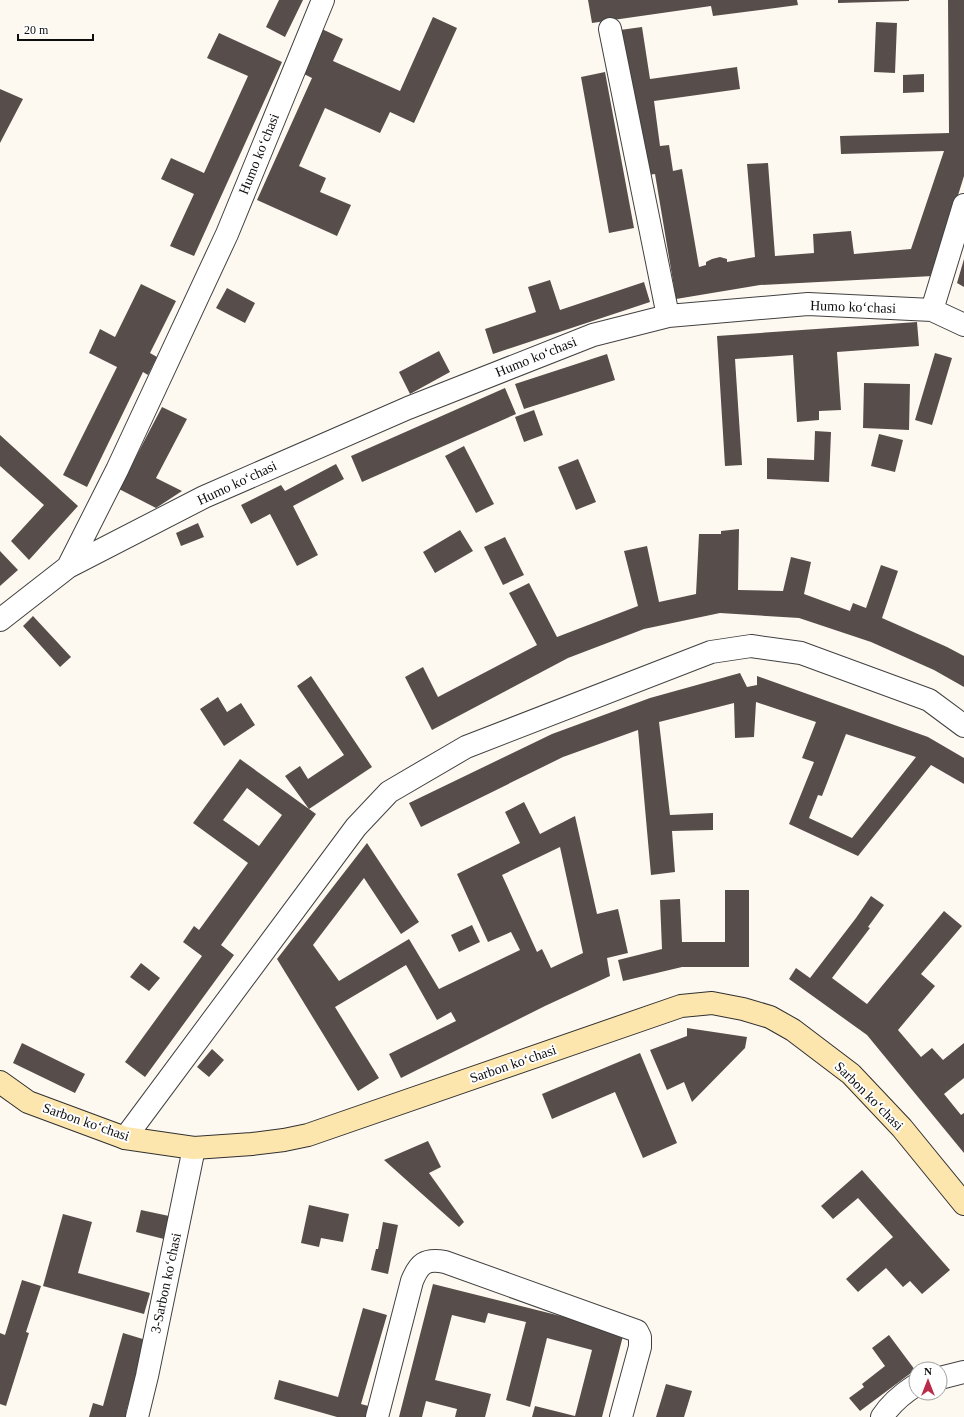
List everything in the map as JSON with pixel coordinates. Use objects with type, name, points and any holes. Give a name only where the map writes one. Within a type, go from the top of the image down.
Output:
[{"type":"street","name":"Humo koʻchasi","points":[[68,568],[120,463],[227,234],[323,0]]},
{"type":"street","points":[[610,30],[668,316]]},
{"type":"street","points":[[964,205],[932,310],[964,324]]},
{"type":"street","name":"Humo koʻchasi","points":[[0,620],[68,568],[204,498],[408,408],[593,335],[668,316],[808,304],[932,310]]},
{"type":"street","points":[[125,1138],[356,827],[389,792],[466,747],[711,652],[750,646],[801,653],[929,700],[964,726]]},
{"type":"street","name":"Sarbon koʻchasi","points":[[0,1082],[28,1102],[125,1138],[194,1148],[252,1144],[308,1135],[681,1006],[712,1003],[743,1009],[770,1018],[793,1030],[851,1074],[902,1128],[964,1204]]},
{"type":"street","name":"3-Sarbon koʻchasi","points":[[136,1417],[147,1376],[194,1148]]},
{"type":"street","points":[[377,1417],[412,1281],[419,1267],[431,1260],[445,1262],[637,1331],[641,1342],[621,1417]]},
{"type":"street","points":[[948,1376],[964,1372]]},
{"type":"street","points":[[882,1417],[889,1406],[908,1390]]},
{"type":"building","points":[[279,0],[303,0],[285,37],[266,27]]},
{"type":"building","points":[[588,0],[797,0],[798,5],[713,16],[711,6],[592,23]]},
{"type":"building","points":[[838,0],[909,0],[909,1],[838,3]]},
{"type":"building","points":[[948,0],[964,0],[964,176],[933,276],[760,285],[676,299],[655,174],[641,176],[620,30],[642,27],[650,79],[737,67],[740,89],[654,101],[660,146],[669,145],[673,171],[682,169],[699,267],[706,265],[706,262],[712,259],[720,257],[727,259],[727,262],[755,257],[747,164],[768,163],[775,256],[814,253],[813,234],[851,231],[854,254],[911,249],[944,151],[841,154],[840,136],[949,133]]},
{"type":"building","points":[[433,17],[457,28],[414,123],[390,112],[380,133],[325,108],[299,166],[326,178],[320,192],[351,205],[337,236],[257,200],[312,78],[302,73],[322,29],[343,39],[333,61],[400,91]]},
{"type":"building","points":[[876,22],[897,23],[895,73],[874,72]]},
{"type":"building","points":[[219,33],[282,62],[194,256],[170,246],[194,194],[161,179],[171,158],[204,173],[248,76],[207,58]]},
{"type":"building","points":[[605,72],[634,228],[609,233],[581,77]]},
{"type":"building","points":[[924,74],[924,92],[903,93],[903,75]]},
{"type":"building","points":[[0,89],[23,99],[0,143]]},
{"type":"building","points":[[964,259],[964,287],[957,283]]},
{"type":"building","points":[[550,280],[560,310],[644,282],[650,302],[493,354],[485,329],[536,312],[528,287]]},
{"type":"building","points":[[141,284],[176,301],[150,353],[157,357],[148,375],[143,372],[87,487],[63,475],[117,367],[89,353],[100,329],[115,337]]},
{"type":"building","points":[[227,288],[255,303],[245,323],[216,308]]},
{"type":"building","points":[[917,322],[919,346],[837,352],[841,410],[819,411],[819,420],[797,422],[793,355],[735,359],[742,465],[725,466],[717,336]]},
{"type":"building","points":[[439,351],[450,372],[410,394],[399,372]]},
{"type":"building","points":[[935,353],[952,358],[932,425],[915,420]]},
{"type":"building","points":[[607,354],[615,380],[524,409],[515,384]]},
{"type":"building","points":[[864,383],[910,384],[909,430],[863,428]]},
{"type":"building","points":[[505,388],[516,414],[362,482],[351,456]]},
{"type":"building","points":[[162,407],[187,419],[156,478],[182,491],[156,508],[119,489]]},
{"type":"building","points":[[534,410],[543,435],[524,442],[515,417]]},
{"type":"building","points":[[815,431],[831,432],[829,482],[767,479],[767,458],[814,460]]},
{"type":"building","points":[[879,434],[903,440],[895,472],[871,466]]},
{"type":"building","points":[[0,435],[78,506],[29,560],[11,541],[44,505],[0,466]]},
{"type":"building","points":[[464,446],[494,504],[476,513],[445,456]]},
{"type":"building","points":[[578,459],[596,502],[576,510],[558,467]]},
{"type":"building","points":[[336,464],[344,479],[293,506],[318,555],[297,566],[270,514],[251,524],[241,505],[281,485],[285,491]]},
{"type":"building","points":[[198,523],[204,537],[181,546],[176,533]]},
{"type":"building","points":[[739,529],[738,590],[783,591],[791,557],[811,562],[804,594],[850,611],[853,603],[866,608],[881,565],[898,571],[882,618],[964,656],[964,687],[934,670],[871,642],[799,618],[720,613],[644,629],[568,658],[432,730],[405,677],[423,667],[438,697],[537,645],[509,593],[529,583],[557,637],[638,606],[624,551],[647,546],[659,602],[696,594],[699,534],[721,534],[721,531]]},
{"type":"building","points":[[460,530],[473,551],[435,573],[423,552]]},
{"type":"building","points":[[505,537],[524,575],[503,585],[484,547]]},
{"type":"building","points":[[0,551],[18,570],[0,586]]},
{"type":"building","points":[[33,616],[71,657],[60,667],[23,626]]},
{"type":"building","points":[[740,673],[747,687],[757,685],[757,676],[928,737],[964,758],[964,784],[931,765],[858,856],[789,824],[814,762],[802,758],[816,722],[756,702],[754,737],[735,738],[734,703],[659,722],[670,815],[713,813],[713,830],[672,831],[675,872],[651,875],[638,730],[563,757],[421,827],[409,803],[552,734],[650,698]],"holes":[[[846,734],[916,757],[852,838],[809,818],[818,795],[822,796]]]},
{"type":"building","points":[[311,676],[372,767],[309,809],[285,776],[300,766],[308,779],[344,755],[297,686]]},
{"type":"building","points":[[218,697],[227,712],[241,703],[255,725],[224,746],[200,709]]},
{"type":"building","points":[[240,759],[316,814],[221,945],[234,955],[145,1077],[125,1062],[202,956],[183,942],[194,926],[199,930],[248,863],[193,823]],"holes":[[[247,788],[282,815],[259,846],[223,820]]]},
{"type":"building","points":[[524,802],[540,834],[575,816],[597,914],[618,909],[628,953],[607,958],[610,976],[545,1006],[401,1078],[389,1054],[456,1021],[451,1012],[437,1020],[406,965],[335,1007],[379,1078],[358,1091],[277,959],[367,843],[419,922],[401,934],[364,878],[313,945],[339,981],[409,939],[439,989],[520,950],[511,932],[488,942],[457,874],[520,843],[505,812]],"holes":[[[560,847],[583,953],[551,968],[542,949],[537,952],[502,875]]]},
{"type":"building","points":[[725,890],[749,890],[749,967],[682,967],[623,981],[618,960],[662,949],[660,900],[680,899],[682,942],[725,942]]},
{"type":"building","points":[[871,896],[884,905],[868,927],[870,928],[832,978],[867,1004],[944,911],[962,926],[921,974],[935,986],[898,1030],[921,1057],[932,1048],[943,1060],[964,1043],[964,1078],[944,1094],[961,1115],[964,1113],[964,1153],[867,1035],[789,979],[796,968],[810,978]]},
{"type":"building","points":[[472,925],[480,942],[459,952],[451,935]]},
{"type":"building","points":[[141,963],[160,978],[149,991],[130,977]]},
{"type":"building","points":[[687,1028],[747,1037],[745,1048],[692,1102],[684,1082],[667,1090],[650,1050],[687,1036]]},
{"type":"building","points":[[22,1043],[85,1074],[75,1093],[13,1063]]},
{"type":"building","points":[[212,1049],[224,1060],[209,1077],[197,1067]]},
{"type":"building","points":[[640,1053],[677,1143],[643,1158],[615,1092],[552,1119],[542,1094]]},
{"type":"building","points":[[428,1141],[441,1167],[429,1173],[464,1222],[459,1227],[384,1160]]},
{"type":"building","points":[[862,1170],[950,1270],[922,1294],[910,1281],[903,1287],[886,1268],[858,1292],[846,1279],[893,1237],[858,1198],[833,1219],[821,1206]]},
{"type":"building","points":[[309,1205],[349,1214],[343,1242],[321,1238],[319,1247],[301,1243]]},
{"type":"building","points":[[141,1210],[169,1216],[164,1239],[136,1232]]},
{"type":"building","points":[[63,1214],[92,1222],[78,1273],[150,1293],[144,1314],[43,1286]]},
{"type":"building","points":[[383,1222],[398,1225],[388,1274],[371,1270],[376,1249],[378,1249]]},
{"type":"building","points":[[22,1280],[41,1286],[26,1332],[29,1333],[6,1406],[0,1404],[0,1333],[5,1335]]},
{"type":"building","points":[[433,1284],[624,1332],[602,1417],[532,1417],[535,1406],[575,1416],[592,1350],[547,1338],[530,1407],[506,1400],[526,1322],[488,1313],[485,1323],[452,1315],[435,1380],[491,1394],[485,1417],[455,1417],[457,1409],[426,1401],[422,1417],[399,1417]]},
{"type":"building","points":[[363,1308],[387,1315],[361,1404],[372,1407],[369,1417],[337,1417],[274,1399],[279,1380],[338,1397]]},
{"type":"building","points":[[123,1333],[146,1340],[126,1412],[130,1413],[129,1417],[89,1417],[93,1403],[103,1406]]},
{"type":"building","points":[[889,1335],[908,1361],[908,1375],[860,1411],[849,1398],[864,1387],[862,1384],[885,1366],[872,1348]]},
{"type":"building","points":[[666,1384],[692,1391],[684,1417],[656,1417]]}]
